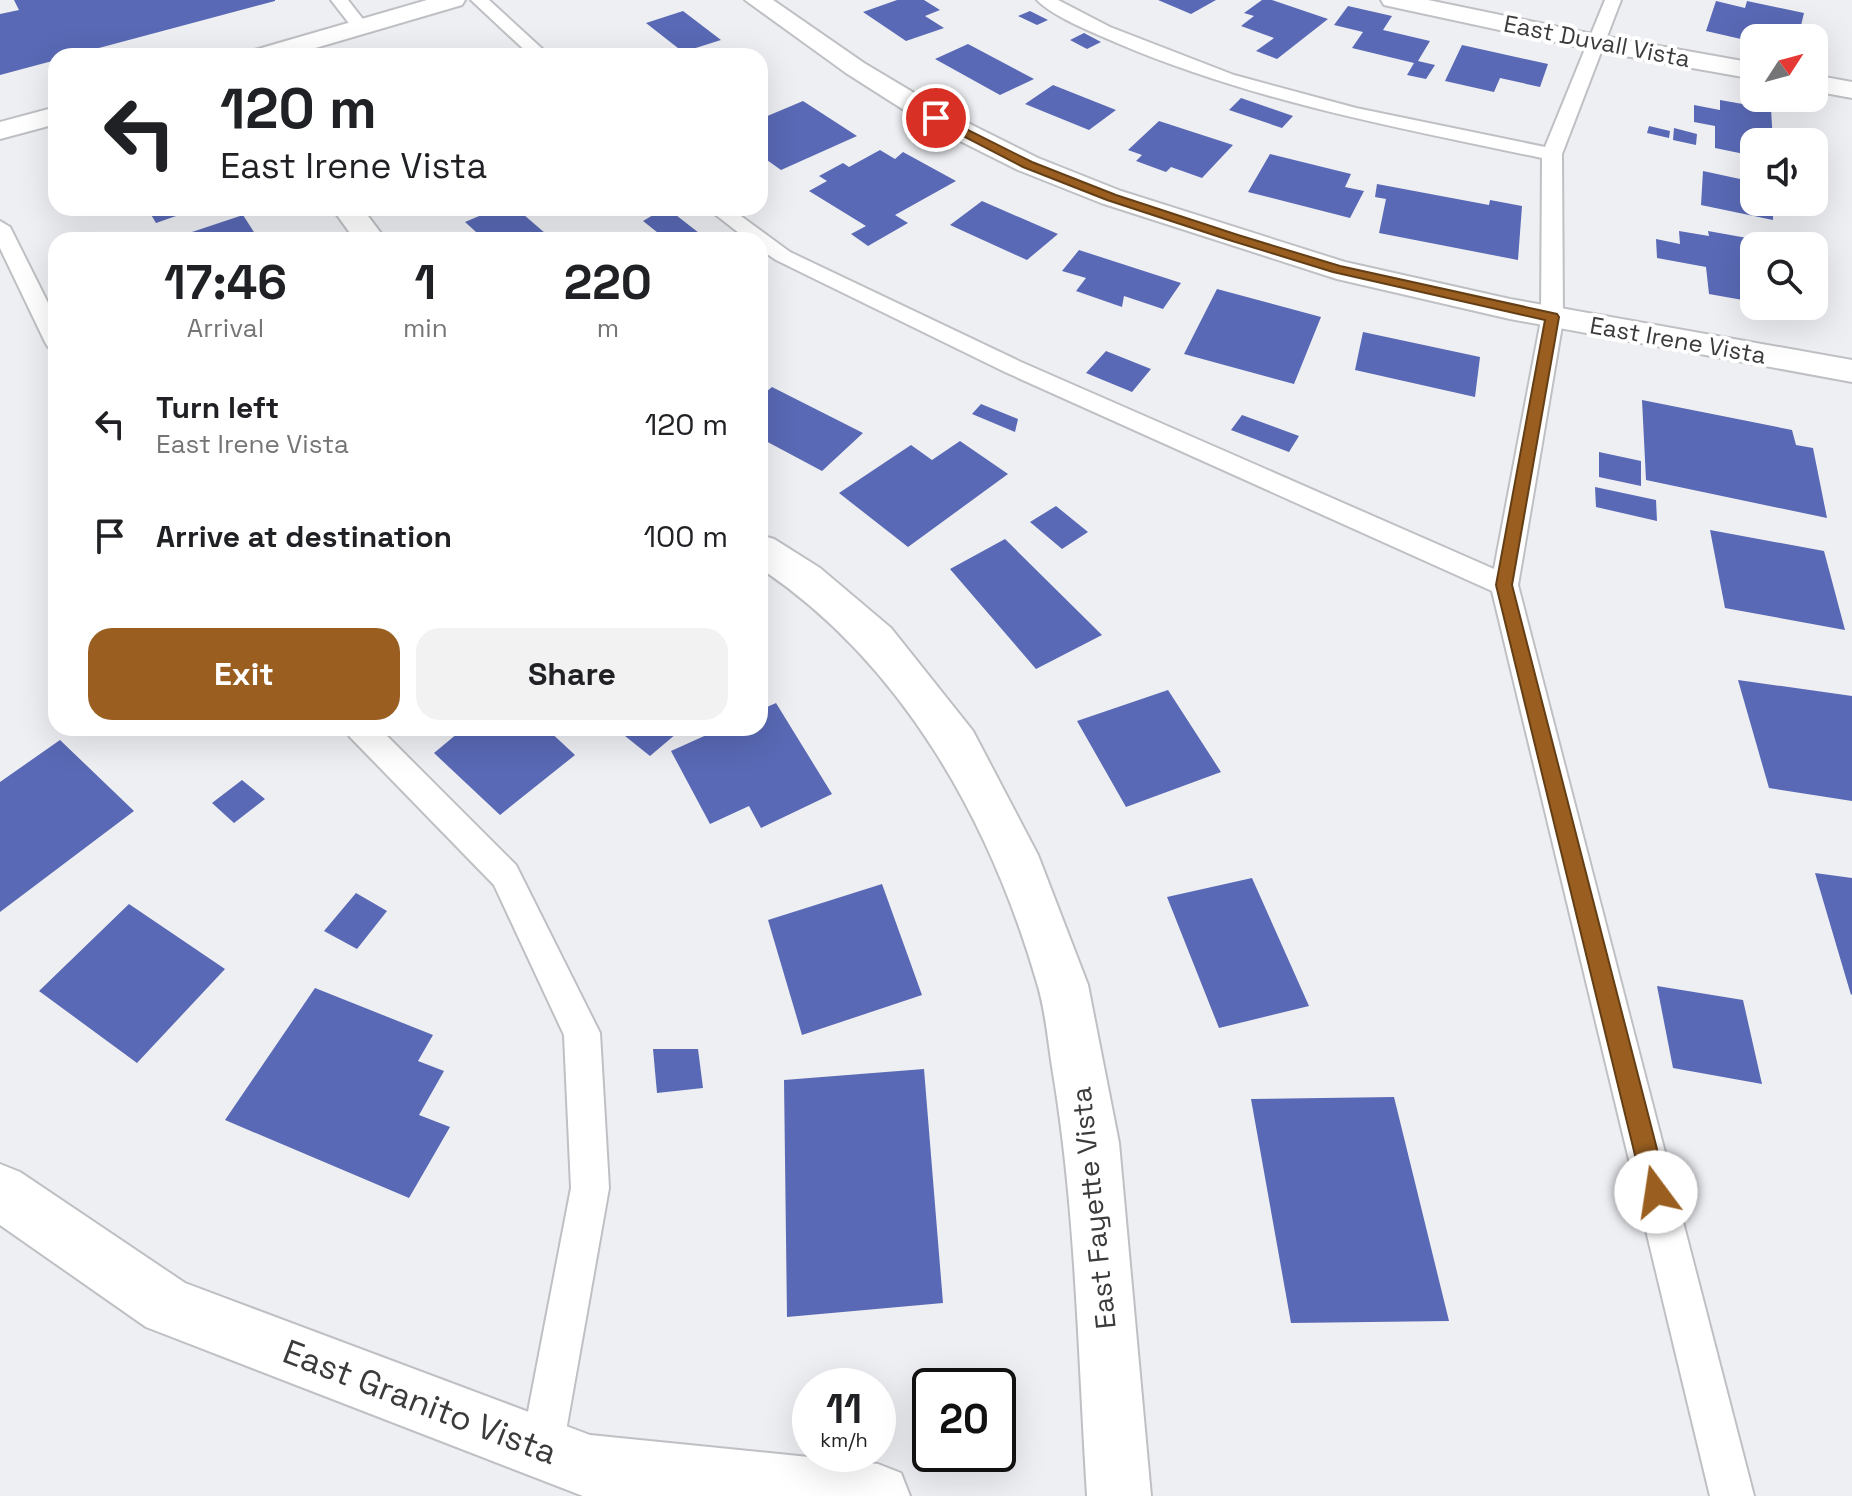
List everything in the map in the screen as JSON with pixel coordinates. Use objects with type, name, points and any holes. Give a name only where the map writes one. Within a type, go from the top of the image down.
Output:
[{"type":"street","points":[[288,48],[453,0]]},
{"type":"street","name":"East Irene Vista","points":[[757,0],[855,68],[936,118],[1028,164],[1111,197],[1337,270],[1552,317],[1852,371]]},
{"type":"street","name":"East Duvall Vista","points":[[1393,0],[1597,43],[1740,69]]},
{"type":"street","points":[[1828,86],[1852,90]]},
{"type":"street","points":[[0,131],[48,117]]},
{"type":"street","name":"East Fayette Vista","points":[[768,554],[806,579],[876,640],[957,744],[1015,855],[1063,985],[1092,1143],[1119,1496]]},
{"type":"street","name":"East Granito Vista","points":[[0,1192],[167,1306],[590,1467],[878,1496]]},
{"type":"lane","points":[[339,0],[361,27]]},
{"type":"lane","points":[[479,0],[532,48]]},
{"type":"lane","points":[[1045,0],[1095,29],[1209,74],[1324,106],[1552,154]]},
{"type":"lane","points":[[1613,0],[1552,154],[1552,317],[1504,585],[1732,1496]]},
{"type":"lane","points":[[729,216],[752,232]]},
{"type":"lane","points":[[0,227],[48,326]]},
{"type":"lane","points":[[768,243],[797,263],[1013,367],[1504,585]]},
{"type":"lane","points":[[368,736],[505,875],[582,1033],[590,1188],[542,1448]]},
{"type":"building","points":[[14,0],[275,0],[99,48],[48,48],[48,62],[0,75],[0,14],[19,10]]},
{"type":"building","points":[[897,0],[924,0],[940,10],[925,16],[944,28],[906,41],[863,12]]},
{"type":"building","points":[[1158,0],[1216,0],[1191,14]]},
{"type":"building","points":[[1262,0],[1272,0],[1328,19],[1277,59],[1256,51],[1274,38],[1241,26],[1254,16],[1244,13]]},
{"type":"building","points":[[1716,1],[1745,8],[1747,1],[1804,13],[1801,24],[1740,24],[1740,39],[1706,31]]},
{"type":"building","points":[[1348,6],[1392,16],[1383,30],[1430,41],[1418,61],[1435,65],[1426,79],[1407,75],[1414,63],[1352,48],[1363,32],[1334,25]]},
{"type":"building","points":[[683,11],[721,40],[696,48],[678,48],[646,23]]},
{"type":"building","points":[[1030,11],[1048,20],[1037,25],[1018,16]]},
{"type":"building","points":[[1084,33],[1101,42],[1087,49],[1070,40]]},
{"type":"building","points":[[968,44],[1034,79],[1000,95],[935,59]]},
{"type":"building","points":[[1462,45],[1548,64],[1540,87],[1500,78],[1494,92],[1445,81]]},
{"type":"building","points":[[1053,85],[1116,110],[1089,130],[1025,104]]},
{"type":"building","points":[[1241,98],[1293,116],[1282,128],[1229,110]]},
{"type":"building","points":[[1720,100],[1740,104],[1740,112],[1771,112],[1772,128],[1740,128],[1740,153],[1715,148],[1715,126],[1694,122],[1694,105],[1720,110]]},
{"type":"building","points":[[803,101],[857,136],[781,170],[768,161],[768,116]]},
{"type":"building","points":[[1159,121],[1233,145],[1202,178],[1171,167],[1166,172],[1136,161],[1142,155],[1128,150]]},
{"type":"building","points":[[1649,126],[1670,131],[1669,138],[1647,133]]},
{"type":"building","points":[[1674,128],[1697,134],[1696,145],[1673,140]]},
{"type":"building","points":[[880,150],[895,159],[903,152],[956,181],[895,215],[908,223],[868,246],[851,234],[866,226],[809,191],[827,181],[819,176],[843,163],[849,167]]},
{"type":"building","points":[[1270,154],[1351,174],[1345,187],[1364,191],[1350,218],[1248,192]]},
{"type":"building","points":[[1703,171],[1740,179],[1740,213],[1701,205]]},
{"type":"building","points":[[1377,184],[1489,205],[1490,200],[1522,206],[1518,260],[1379,233],[1386,199],[1375,197]]},
{"type":"building","points":[[982,201],[1058,234],[1027,260],[950,225]]},
{"type":"building","points":[[152,216],[176,216],[156,223]]},
{"type":"building","points":[[244,216],[254,232],[192,232]]},
{"type":"building","points":[[479,216],[525,216],[544,232],[476,232],[465,222]]},
{"type":"building","points":[[651,216],[677,216],[698,232],[657,232],[643,221]]},
{"type":"building","points":[[1679,231],[1709,236],[1708,231],[1740,237],[1740,300],[1709,294],[1706,267],[1657,258],[1656,239],[1680,244]]},
{"type":"building","points":[[1079,250],[1181,283],[1163,309],[1124,296],[1122,307],[1076,291],[1086,278],[1062,271]]},
{"type":"building","points":[[1217,289],[1321,317],[1294,384],[1184,354]]},
{"type":"building","points":[[1363,332],[1480,357],[1475,397],[1355,370]]},
{"type":"building","points":[[1106,351],[1151,369],[1132,392],[1086,373]]},
{"type":"building","points":[[772,387],[863,433],[822,471],[768,442],[768,390]]},
{"type":"building","points":[[1642,400],[1792,430],[1796,445],[1813,448],[1827,518],[1646,480]]},
{"type":"building","points":[[981,404],[1018,419],[1015,432],[972,414]]},
{"type":"building","points":[[1242,415],[1299,436],[1289,452],[1231,430]]},
{"type":"building","points":[[960,441],[1008,474],[908,547],[839,493],[911,445],[932,460]]},
{"type":"building","points":[[1599,452],[1641,461],[1641,486],[1599,477]]},
{"type":"building","points":[[1595,487],[1656,500],[1657,521],[1596,507]]},
{"type":"building","points":[[1056,506],[1088,532],[1062,549],[1030,522]]},
{"type":"building","points":[[1710,530],[1824,551],[1845,630],[1725,608]]},
{"type":"building","points":[[1005,539],[1102,635],[1036,669],[950,569]]},
{"type":"building","points":[[1738,680],[1852,696],[1852,801],[1769,788]]},
{"type":"building","points":[[1168,690],[1221,772],[1126,807],[1077,721]]},
{"type":"building","points":[[776,703],[832,794],[761,828],[749,806],[710,824],[671,751],[704,736],[768,736],[768,706]]},
{"type":"building","points":[[454,736],[555,736],[575,755],[500,815],[434,753]]},
{"type":"building","points":[[625,736],[674,736],[650,756]]},
{"type":"building","points":[[60,740],[134,811],[0,912],[0,782]]},
{"type":"building","points":[[242,780],[265,799],[234,823],[212,803]]},
{"type":"building","points":[[1815,873],[1852,878],[1851,995]]},
{"type":"building","points":[[1252,878],[1309,1006],[1219,1028],[1167,897]]},
{"type":"building","points":[[882,884],[922,995],[802,1035],[768,920]]},
{"type":"building","points":[[356,893],[387,911],[357,949],[324,931]]},
{"type":"building","points":[[129,904],[225,969],[137,1063],[39,991]]},
{"type":"building","points":[[1657,986],[1743,1000],[1762,1084],[1673,1068]]},
{"type":"building","points":[[315,988],[433,1035],[418,1061],[444,1071],[419,1115],[450,1127],[409,1198],[225,1120]]},
{"type":"building","points":[[653,1049],[698,1049],[703,1088],[657,1093]]},
{"type":"building","points":[[924,1069],[943,1303],[787,1317],[784,1080]]},
{"type":"building","points":[[1394,1097],[1449,1321],[1291,1323],[1251,1099]]},
{"type":"route","points":[[936,118],[1028,164],[1111,197],[1233,238],[1337,270],[1552,317],[1504,585],[1656,1192]]}]
